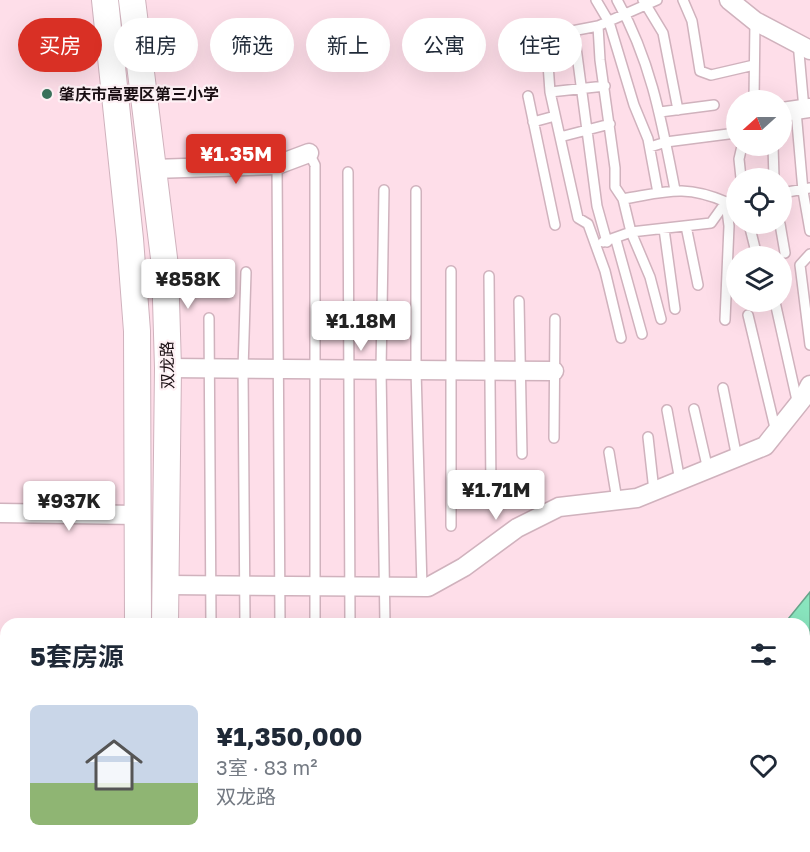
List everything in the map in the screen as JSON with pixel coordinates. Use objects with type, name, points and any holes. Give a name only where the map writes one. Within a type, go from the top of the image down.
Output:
[{"type":"street","name":"双龙路","points":[[105,0],[130,239],[137,331],[138,618]]},
{"type":"street","name":"双龙路","points":[[132,0],[165,266],[168,368],[165,618]]},
{"type":"street","points":[[729,0],[755,21],[804,46]]},
{"type":"street","points":[[153,169],[277,165],[309,153]]},
{"type":"street","points":[[168,368],[554,371]]},
{"type":"street","points":[[166,585],[428,587],[464,567],[517,528],[559,507],[637,498],[765,446],[798,405],[810,384]]},
{"type":"street","points":[[0,513],[138,515]]},
{"type":"lane","points":[[597,0],[609,22],[634,105],[650,147],[658,193]]},
{"type":"lane","points":[[617,0],[647,63],[660,112],[675,190]]},
{"type":"lane","points":[[582,30],[609,22],[645,2],[657,0]]},
{"type":"lane","points":[[683,0],[692,21],[700,71],[711,75],[754,65]]},
{"type":"lane","points":[[645,2],[663,33],[678,110]]},
{"type":"lane","points":[[754,90],[755,21]]},
{"type":"lane","points":[[598,26],[615,187],[623,199],[631,232],[650,277],[661,319]]},
{"type":"lane","points":[[804,46],[798,110],[803,191],[810,231]]},
{"type":"lane","points":[[549,72],[550,92],[578,218],[588,224],[605,271],[621,338]]},
{"type":"lane","points":[[580,72],[597,206],[642,334]]},
{"type":"lane","points":[[550,92],[605,86]]},
{"type":"lane","points":[[528,96],[555,225]]},
{"type":"lane","points":[[660,112],[714,105]]},
{"type":"lane","points":[[533,122],[555,116]]},
{"type":"lane","points":[[560,137],[610,124]]},
{"type":"lane","points":[[650,147],[666,142],[726,135]]},
{"type":"lane","points":[[309,153],[315,165],[315,618]]},
{"type":"lane","points":[[277,165],[280,618]]},
{"type":"lane","points":[[348,172],[350,618]]},
{"type":"lane","points":[[792,191],[810,188]]},
{"type":"lane","points":[[384,190],[381,370],[385,618]]},
{"type":"lane","points":[[594,244],[611,241],[631,232],[711,223],[726,202],[704,193],[675,190],[623,199]]},
{"type":"lane","points":[[416,191],[416,370],[422,587]]},
{"type":"lane","points":[[686,226],[698,285]]},
{"type":"lane","points":[[664,229],[675,309]]},
{"type":"lane","points":[[725,320],[729,234]]},
{"type":"lane","points":[[810,254],[800,265],[810,345]]},
{"type":"lane","points":[[451,271],[449,371],[451,526]]},
{"type":"lane","points":[[245,618],[243,369],[246,272]]},
{"type":"lane","points":[[489,276],[491,490]]},
{"type":"lane","points":[[519,301],[522,454]]},
{"type":"lane","points":[[777,312],[798,405]]},
{"type":"lane","points":[[748,315],[776,432]]},
{"type":"lane","points":[[209,318],[211,618]]},
{"type":"lane","points":[[554,438],[555,319]]},
{"type":"lane","points":[[723,388],[737,458]]},
{"type":"lane","points":[[694,409],[708,470]]},
{"type":"lane","points":[[668,410],[680,481]]},
{"type":"lane","points":[[648,437],[654,491]]},
{"type":"lane","points":[[609,452],[617,500]]},
{"type":"shaded area","points":[[810,592],[810,618],[789,618]]},
{"type":"place","name":"肇庆市高要区第三小学","points":[[47,94]]}]
